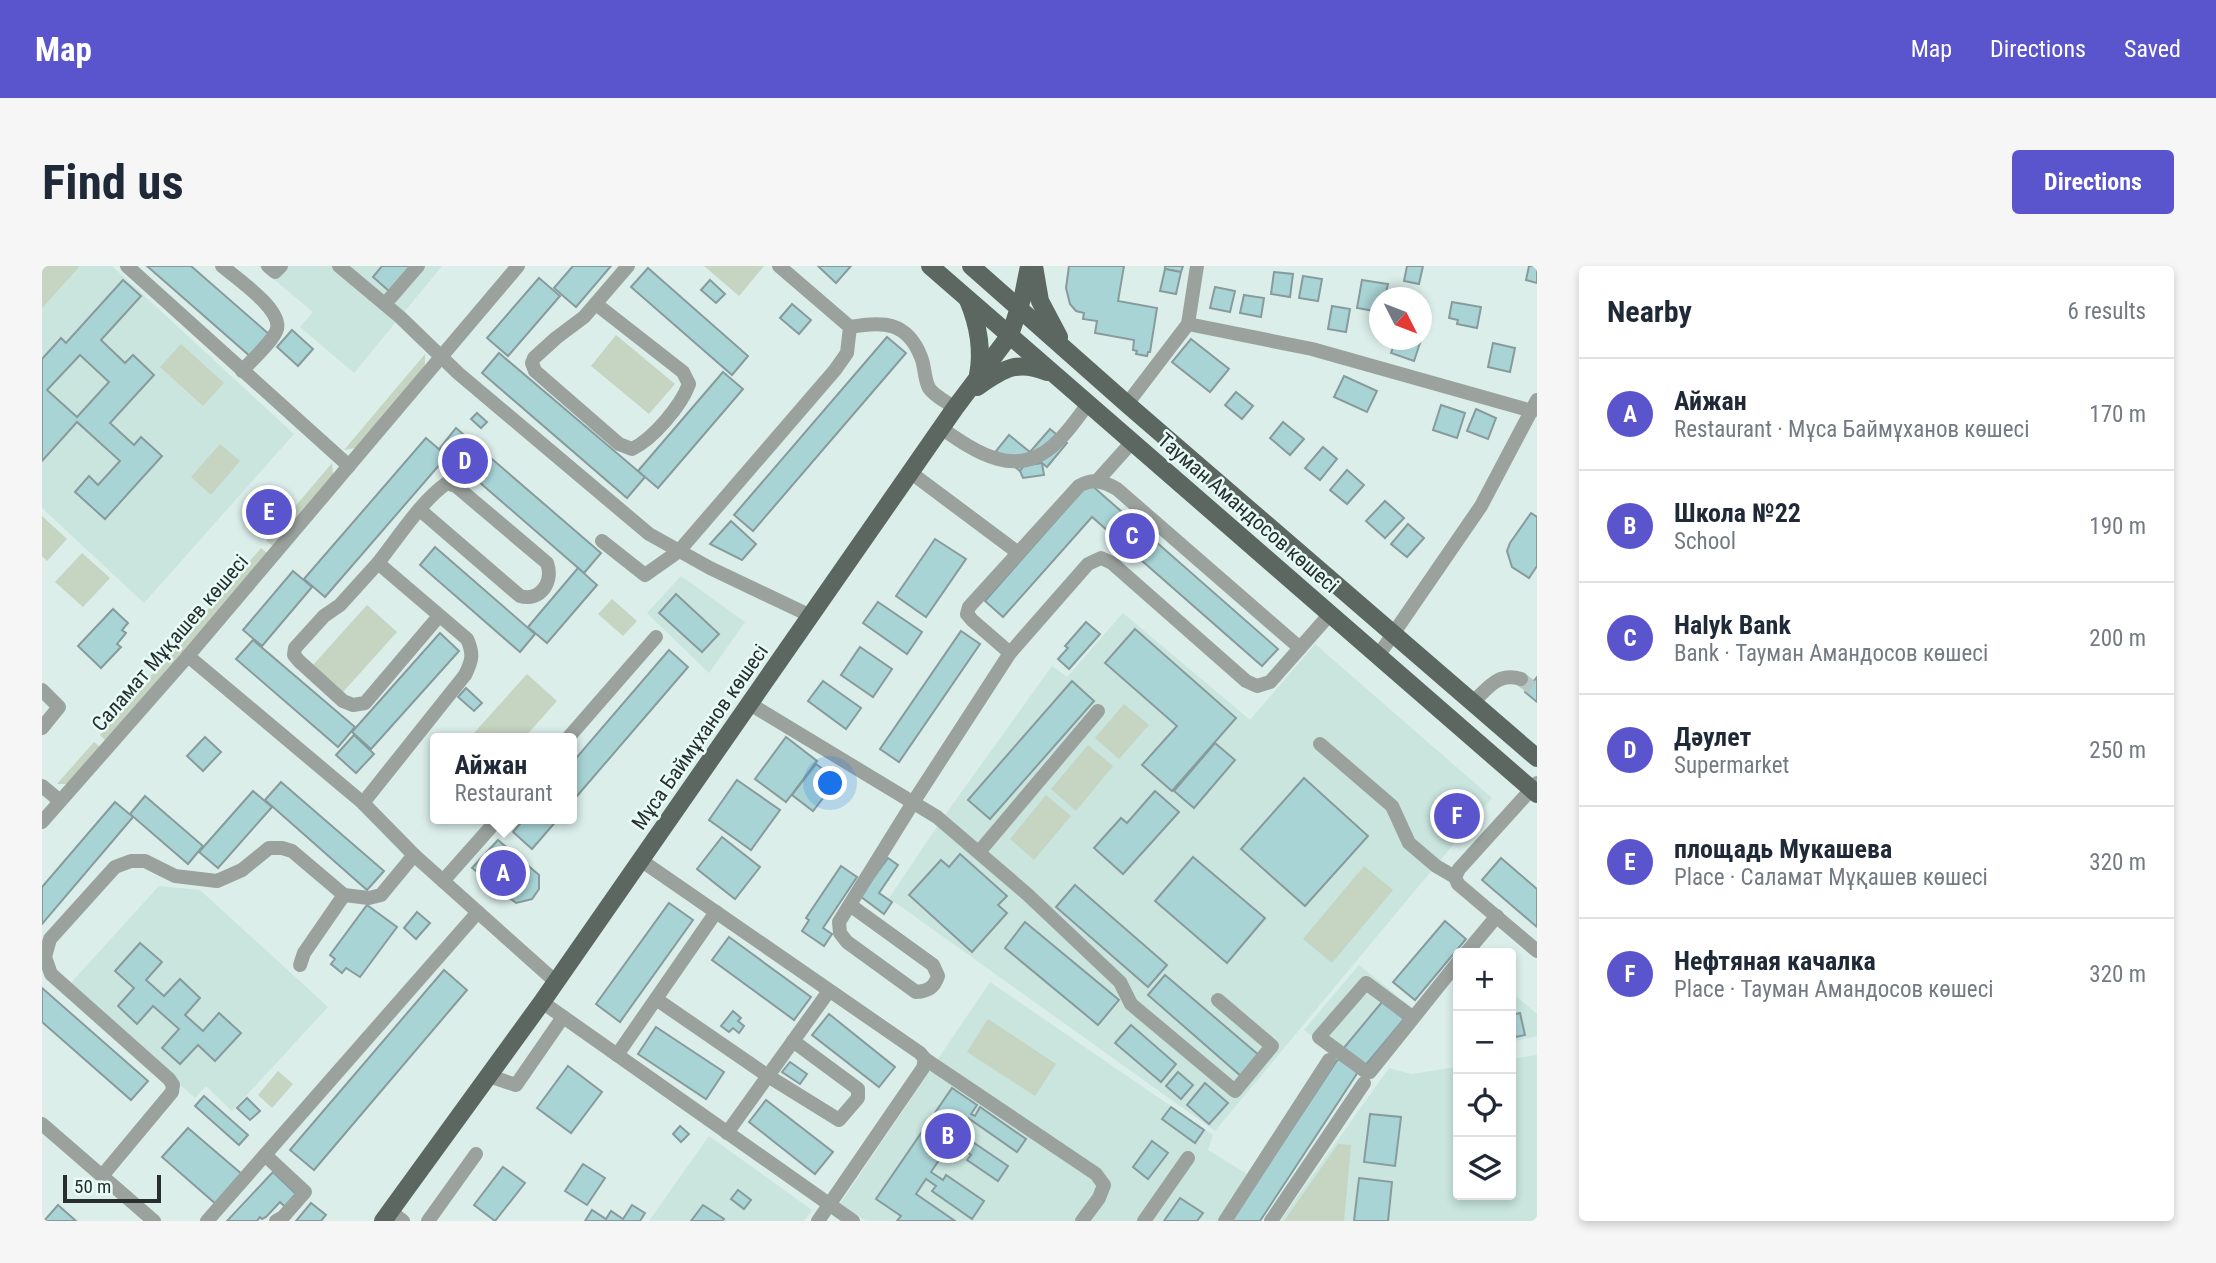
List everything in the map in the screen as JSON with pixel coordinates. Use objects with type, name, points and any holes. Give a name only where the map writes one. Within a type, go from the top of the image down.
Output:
[{"type":"main road","name":"Тауман Амандосов көшесі","points":[[930,266],[1535,789]]},
{"type":"main road","points":[[977,272],[1003,282],[1010,281],[1030,267],[1041,301],[1065,349]]},
{"type":"main road","name":"Мұса Баймұханов көшесі","points":[[392,1218],[910,472],[978,375],[1010,335],[1030,267]]},
{"type":"main road","name":"Тауман Амандосов көшесі","points":[[977,272],[1126,404],[1473,702],[1535,751]]},
{"type":"main road","points":[[967,298],[976,318],[981,359],[978,375]]},
{"type":"main road","points":[[960,401],[995,374],[1017,366],[1036,367],[1056,376]]},
{"type":"street","points":[[127,266],[349,466]]},
{"type":"street","points":[[222,266],[269,307],[278,319],[277,332],[242,371]]},
{"type":"street","points":[[268,266],[275,272],[281,266]]},
{"type":"street","points":[[339,266],[385,304],[441,358],[649,534],[710,568],[811,617]]},
{"type":"street","points":[[385,304],[418,266]]},
{"type":"street","name":"Саламат Мұқашев көшесі","points":[[42,822],[188,656],[518,266]]},
{"type":"street","points":[[596,304],[683,372],[689,384],[684,397],[645,443],[632,449],[620,444],[535,371],[533,363],[534,358],[555,338],[584,317],[628,266]]},
{"type":"street","points":[[779,266],[850,327]]},
{"type":"street","points":[[1126,404],[1188,324],[1197,266]]},
{"type":"street","points":[[850,327],[874,322],[887,323],[907,335],[920,354],[931,391],[960,401]]},
{"type":"street","points":[[1188,324],[1312,349],[1534,406],[1480,506],[1378,656]]},
{"type":"street","points":[[602,541],[645,575],[679,551],[841,361],[847,353],[850,327]]},
{"type":"street","points":[[941,428],[979,454],[1002,461],[1023,460],[1044,453],[1058,442],[1088,404]]},
{"type":"street","points":[[1097,481],[1132,442]]},
{"type":"street","points":[[910,472],[1017,552]]},
{"type":"street","points":[[1010,653],[967,614],[969,607],[1079,486],[1088,481],[1097,481],[1117,489],[1300,648]]},
{"type":"street","points":[[420,510],[520,596],[528,598],[537,595],[549,581],[551,572],[547,563],[457,485],[447,484],[420,510],[378,563],[295,648],[294,655],[343,701],[354,705],[365,703],[439,616]]},
{"type":"street","points":[[850,905],[933,965],[938,976],[934,985],[925,992],[916,992],[847,942],[840,933],[839,922],[1010,653],[1088,564],[1101,558],[1112,563],[1246,681],[1257,687],[1270,682],[1331,614]]},
{"type":"street","points":[[363,803],[465,675],[472,660],[472,649],[467,639],[378,563]]},
{"type":"street","points":[[572,733],[656,637]]},
{"type":"street","points":[[188,656],[363,803],[414,855],[556,982]]},
{"type":"street","points":[[1473,702],[1498,679],[1509,675],[1521,679]]},
{"type":"street","points":[[42,690],[59,707],[42,728]]},
{"type":"street","points":[[750,704],[937,817],[979,852],[1120,982],[1131,1004],[1235,1091],[1272,1046],[1218,1000]]},
{"type":"street","points":[[979,852],[1098,711]]},
{"type":"street","points":[[1320,744],[1392,806],[1409,843],[1436,866],[1455,877],[1458,884],[1537,951]]},
{"type":"street","points":[[42,786],[60,801]]},
{"type":"street","points":[[1455,877],[1459,869],[1535,789]]},
{"type":"street","points":[[443,881],[494,824]]},
{"type":"street","points":[[102,1176],[172,1092],[173,1085],[51,974],[45,957],[50,939],[115,867],[131,861],[145,861],[175,876],[217,881],[242,870],[270,848],[282,848],[292,851],[344,895],[369,898],[381,895],[414,855]]},
{"type":"street","points":[[642,860],[925,1059],[1096,1174],[1104,1185],[1099,1198],[1082,1221]]},
{"type":"street","points":[[300,965],[304,953],[344,895]]},
{"type":"street","points":[[207,1221],[478,912]]},
{"type":"street","points":[[617,1055],[716,912]]},
{"type":"street","points":[[1470,948],[1497,916]]},
{"type":"street","points":[[1412,1017],[1366,983],[1319,1037],[1368,1073],[1453,968]]},
{"type":"street","points":[[727,1133],[829,991]]},
{"type":"street","points":[[656,999],[835,1119],[842,1118],[858,1098],[858,1089],[793,1041]]},
{"type":"street","points":[[542,1002],[853,1221]]},
{"type":"street","points":[[489,1076],[516,1086],[563,1017]]},
{"type":"street","points":[[818,1221],[923,1068],[925,1059]]},
{"type":"street","points":[[1225,1221],[1329,1060]]},
{"type":"street","points":[[1271,1221],[1364,1083]]},
{"type":"street","points":[[42,1124],[154,1221]]},
{"type":"street","points":[[428,1221],[476,1154]]},
{"type":"street","points":[[265,1155],[305,1192],[283,1217],[276,1221]]},
{"type":"street","points":[[1144,1221],[1188,1158]]},
{"type":"shaded area","points":[[42,266],[112,266],[294,434],[144,603],[42,508]]},
{"type":"shaded area","points":[[42,266],[80,266],[42,308]]},
{"type":"shaded area","points":[[258,266],[442,266],[354,373],[300,327],[313,312]]},
{"type":"shaded area","points":[[704,266],[764,266],[739,296]]},
{"type":"shaded area","points":[[616,335],[675,384],[649,414],[591,366]]},
{"type":"shaded area","points":[[181,344],[224,383],[203,406],[160,367]]},
{"type":"shaded area","points":[[425,354],[422,371],[355,448],[344,450]]},
{"type":"shaded area","points":[[220,444],[240,461],[211,495],[191,477]]},
{"type":"shaded area","points":[[332,463],[333,475],[273,546],[266,541]]},
{"type":"shaded area","points":[[42,516],[67,539],[47,561],[42,556]]},
{"type":"shaded area","points":[[261,548],[267,553],[106,741],[100,735]]},
{"type":"shaded area","points":[[82,553],[110,578],[83,607],[55,582]]},
{"type":"shaded area","points":[[681,576],[745,622],[709,673],[647,613]]},
{"type":"shaded area","points":[[612,599],[637,621],[623,636],[598,614]]},
{"type":"shaded area","points":[[367,605],[397,632],[343,692],[313,665]]},
{"type":"shaded area","points":[[1123,613],[1250,720],[1315,644],[1492,798],[1215,1131],[889,898],[1052,666],[1067,677]]},
{"type":"shaded area","points":[[527,674],[557,701],[528,733],[474,733]]},
{"type":"shaded area","points":[[1124,704],[1149,725],[1119,759],[1095,738]]},
{"type":"shaded area","points":[[94,742],[100,747],[68,784],[57,784]]},
{"type":"shaded area","points":[[1088,745],[1113,766],[1076,811],[1051,789]]},
{"type":"shaded area","points":[[1046,795],[1071,816],[1034,860],[1010,839]]},
{"type":"shaded area","points":[[1364,866],[1393,890],[1332,963],[1303,939]]},
{"type":"shaded area","points":[[159,886],[200,890],[328,1007],[232,1111],[206,1086],[195,1098],[69,985]]},
{"type":"shaded area","points":[[1359,965],[1423,1017],[1372,1080],[1304,1030]]},
{"type":"shaded area","points":[[990,982],[1213,1135],[1208,1150],[1247,1174],[1218,1221],[866,1221],[840,1204]]},
{"type":"shaded area","points":[[1516,996],[1537,1014],[1537,1036],[1516,1041]]},
{"type":"shaded area","points":[[988,1019],[1056,1064],[1035,1096],[967,1052]]},
{"type":"shaded area","points":[[1537,1055],[1537,1221],[1280,1221],[1389,1068],[1411,1074],[1453,1068],[1453,1200],[1516,1200],[1516,1058]]},
{"type":"shaded area","points":[[278,1071],[293,1084],[272,1108],[258,1095]]},
{"type":"shaded area","points":[[709,1136],[812,1210],[804,1221],[649,1221]]},
{"type":"shaded area","points":[[1338,1144],[1351,1145],[1344,1221],[1284,1221]]},
{"type":"building","points":[[147,266],[191,266],[270,335],[251,357]]},
{"type":"building","points":[[382,266],[412,266],[389,291],[373,277]]},
{"type":"building","points":[[573,266],[611,266],[576,307],[554,288]]},
{"type":"building","points":[[818,266],[851,266],[836,283]]},
{"type":"building","points":[[1069,266],[1124,266],[1118,301],[1157,308],[1150,352],[1147,356],[1136,354],[1137,351],[1133,350],[1134,340],[1095,333],[1097,321],[1083,319],[1084,313],[1076,311],[1070,304],[1066,288]]},
{"type":"building","points":[[1165,266],[1183,266],[1181,272],[1165,269]]},
{"type":"building","points":[[1407,266],[1423,266],[1419,284],[1404,281]]},
{"type":"building","points":[[1529,266],[1537,266],[1537,283],[1526,280]]},
{"type":"building","points":[[648,268],[748,356],[732,375],[631,287]]},
{"type":"building","points":[[1165,269],[1181,272],[1176,294],[1160,291]]},
{"type":"building","points":[[1274,272],[1293,274],[1290,297],[1271,294]]},
{"type":"building","points":[[1303,276],[1322,279],[1318,301],[1299,298]]},
{"type":"building","points":[[539,278],[560,296],[508,356],[487,338]]},
{"type":"building","points":[[123,280],[141,296],[101,340],[125,363],[133,355],[154,375],[110,423],[134,445],[141,437],[162,456],[105,519],[75,492],[89,476],[98,485],[120,461],[77,422],[42,461],[42,359],[61,338],[66,343]],"holes":[[[80,355],[109,382],[77,417],[47,390]]]},
{"type":"building","points":[[710,280],[725,294],[716,303],[701,290]]},
{"type":"building","points":[[1362,280],[1388,284],[1387,287],[1369,287],[1369,310],[1357,308]]},
{"type":"building","points":[[1215,287],[1235,291],[1230,312],[1210,308]]},
{"type":"building","points":[[1244,295],[1264,298],[1261,317],[1240,313]]},
{"type":"building","points":[[1452,302],[1481,307],[1477,328],[1457,324],[1458,320],[1449,318]]},
{"type":"building","points":[[792,304],[811,320],[799,334],[780,318]]},
{"type":"building","points":[[1332,306],[1350,309],[1346,332],[1328,329]]},
{"type":"building","points":[[292,330],[313,349],[298,366],[277,347]]},
{"type":"building","points":[[887,337],[906,353],[753,531],[734,515]]},
{"type":"building","points":[[1191,339],[1229,369],[1210,392],[1172,362]]},
{"type":"building","points":[[1493,343],[1515,348],[1510,372],[1488,367]]},
{"type":"building","points":[[1392,350],[1418,350],[1414,361],[1391,353]]},
{"type":"building","points":[[499,353],[645,477],[627,498],[482,373]]},
{"type":"building","points":[[723,372],[743,389],[658,488],[638,471]]},
{"type":"building","points":[[1344,376],[1377,391],[1367,412],[1334,397]]},
{"type":"building","points":[[1236,392],[1253,406],[1242,419],[1225,405]]},
{"type":"building","points":[[1441,405],[1465,413],[1457,438],[1433,430]]},
{"type":"building","points":[[1476,409],[1496,418],[1488,439],[1467,431]]},
{"type":"building","points":[[477,413],[487,422],[481,428],[471,419]]},
{"type":"building","points":[[1283,422],[1304,439],[1290,455],[1270,438]]},
{"type":"building","points":[[456,428],[601,553],[584,573],[440,448]]},
{"type":"building","points":[[1050,429],[1067,443],[1047,467],[1042,463],[1024,466],[1020,471],[996,451],[1009,435],[1030,452]]},
{"type":"building","points":[[426,438],[447,456],[325,597],[304,579]]},
{"type":"building","points":[[1323,447],[1337,459],[1320,480],[1305,468]]},
{"type":"building","points":[[1042,463],[1044,475],[1023,478],[1020,471],[1024,466]]},
{"type":"building","points":[[1347,470],[1364,485],[1347,504],[1330,490]]},
{"type":"building","points":[[1089,483],[1278,649],[1262,666],[1092,517],[1003,617],[985,601]]},
{"type":"building","points":[[1385,501],[1404,518],[1385,538],[1366,521]]},
{"type":"building","points":[[1531,513],[1537,517],[1537,566],[1529,578],[1512,567],[1507,551]]},
{"type":"building","points":[[731,521],[756,544],[742,560],[710,544]]},
{"type":"building","points":[[1408,524],[1424,538],[1407,557],[1391,544]]},
{"type":"building","points":[[935,539],[966,559],[926,617],[896,596]]},
{"type":"building","points":[[435,547],[535,634],[520,652],[420,565]]},
{"type":"building","points":[[578,568],[597,585],[547,643],[528,627]]},
{"type":"building","points":[[293,571],[312,587],[262,646],[243,630]]},
{"type":"building","points":[[676,594],[719,634],[702,652],[659,613]]},
{"type":"building","points":[[878,602],[922,632],[907,654],[863,623]]},
{"type":"building","points":[[113,609],[128,623],[122,630],[126,633],[117,644],[121,647],[101,668],[78,646]]},
{"type":"building","points":[[1086,622],[1100,634],[1069,669],[1058,659],[1068,648],[1065,646]]},
{"type":"building","points":[[1135,629],[1236,718],[1172,791],[1142,765],[1177,726],[1105,663]]},
{"type":"building","points":[[961,631],[980,644],[899,762],[880,749]]},
{"type":"building","points":[[440,633],[459,651],[371,749],[352,732]]},
{"type":"building","points":[[253,640],[355,727],[338,747],[236,659]]},
{"type":"building","points":[[860,647],[892,669],[873,697],[841,675]]},
{"type":"building","points":[[669,650],[688,667],[577,796],[577,757]]},
{"type":"building","points":[[1537,677],[1537,702],[1525,692]]},
{"type":"building","points":[[823,681],[861,708],[846,729],[808,701]]},
{"type":"building","points":[[1072,681],[1094,701],[990,819],[968,800]]},
{"type":"building","points":[[466,688],[482,703],[474,711],[458,697]]},
{"type":"building","points":[[354,735],[374,754],[356,773],[336,755]]},
{"type":"building","points":[[205,737],[221,752],[203,771],[187,756]]},
{"type":"building","points":[[786,737],[817,761],[786,802],[755,779]]},
{"type":"building","points":[[1215,743],[1235,760],[1194,808],[1174,791]]},
{"type":"building","points":[[816,764],[837,780],[813,811],[792,795]]},
{"type":"building","points":[[1304,778],[1368,836],[1305,906],[1241,849]]},
{"type":"building","points":[[737,780],[780,810],[751,850],[709,820]]},
{"type":"building","points":[[281,782],[384,871],[367,890],[265,800]]},
{"type":"building","points":[[253,791],[272,807],[218,868],[199,852]]},
{"type":"building","points":[[1155,791],[1179,812],[1123,874],[1094,848],[1121,818],[1127,823]]},
{"type":"building","points":[[145,796],[203,846],[188,864],[130,814]]},
{"type":"building","points":[[115,802],[133,817],[42,924],[42,887]]},
{"type":"building","points":[[520,824],[554,824],[532,849],[513,832]]},
{"type":"building","points":[[722,837],[760,867],[735,899],[697,869]]},
{"type":"building","points":[[498,840],[539,875],[539,889],[532,899],[516,903],[472,868]]},
{"type":"building","points":[[960,854],[1007,896],[998,905],[1007,913],[972,952],[909,895],[941,860],[949,867]]},
{"type":"building","points":[[1193,857],[1265,918],[1227,963],[1155,901]]},
{"type":"building","points":[[888,858],[898,865],[879,893],[892,902],[884,914],[860,896]]},
{"type":"building","points":[[1501,858],[1537,889],[1537,927],[1482,880]]},
{"type":"building","points":[[841,866],[857,877],[823,928],[832,934],[824,946],[802,931],[809,920],[806,918]]},
{"type":"building","points":[[1075,885],[1167,965],[1148,987],[1056,907]]},
{"type":"building","points":[[669,903],[693,920],[620,1022],[596,1004]]},
{"type":"building","points":[[367,905],[397,927],[360,977],[346,968],[342,973],[331,964],[335,959],[330,955]]},
{"type":"building","points":[[417,912],[430,923],[416,939],[404,928]]},
{"type":"building","points":[[1445,921],[1466,939],[1458,948],[1453,948],[1453,955],[1415,1000],[1393,982]]},
{"type":"building","points":[[1025,922],[1119,1000],[1098,1025],[1005,948]]},
{"type":"building","points":[[729,937],[811,997],[794,1020],[712,960]]},
{"type":"building","points":[[140,943],[162,962],[146,980],[164,996],[180,979],[200,998],[185,1015],[203,1031],[219,1013],[241,1033],[215,1061],[198,1045],[180,1064],[162,1048],[179,1029],[153,1006],[137,1024],[118,1006],[134,988],[115,971]]},
{"type":"building","points":[[444,970],[467,990],[314,1170],[290,1150]]},
{"type":"building","points":[[1165,975],[1260,1056],[1242,1077],[1148,995]]},
{"type":"building","points":[[42,988],[148,1081],[131,1100],[42,1022]]},
{"type":"building","points":[[1382,1002],[1404,1019],[1364,1067],[1343,1049]]},
{"type":"building","points":[[733,1011],[741,1018],[738,1021],[744,1026],[739,1033],[733,1028],[729,1032],[721,1026]]},
{"type":"building","points":[[1520,1013],[1525,1035],[1516,1037],[1516,1014]]},
{"type":"building","points":[[829,1014],[895,1067],[879,1087],[812,1035]]},
{"type":"building","points":[[1131,1025],[1176,1064],[1161,1082],[1115,1043]]},
{"type":"building","points":[[656,1027],[724,1072],[706,1099],[638,1054]]},
{"type":"building","points":[[1338,1059],[1358,1072],[1260,1221],[1231,1221]]},
{"type":"building","points":[[790,1062],[807,1074],[800,1084],[782,1072]]},
{"type":"building","points":[[568,1066],[602,1092],[571,1133],[537,1108]]},
{"type":"building","points":[[1178,1072],[1193,1085],[1181,1099],[1166,1086]]},
{"type":"building","points":[[1205,1083],[1228,1103],[1209,1124],[1187,1105]]},
{"type":"building","points":[[952,1088],[977,1105],[971,1114],[975,1116],[980,1107],[1026,1139],[1017,1152],[968,1118],[958,1132],[1008,1166],[998,1181],[967,1160],[971,1155],[952,1141],[931,1172],[943,1180],[946,1175],[984,1201],[972,1219],[932,1191],[936,1186],[926,1179],[916,1194],[955,1221],[897,1221],[901,1216],[876,1199]]},
{"type":"building","points":[[204,1096],[248,1135],[239,1145],[195,1106]]},
{"type":"building","points":[[247,1098],[260,1111],[250,1120],[237,1108]]},
{"type":"building","points":[[766,1100],[833,1152],[815,1174],[749,1122]]},
{"type":"building","points":[[1171,1107],[1204,1130],[1195,1143],[1162,1119]]},
{"type":"building","points":[[1370,1114],[1401,1117],[1395,1166],[1364,1162]]},
{"type":"building","points":[[680,1126],[689,1134],[681,1142],[673,1134]]},
{"type":"building","points":[[188,1128],[243,1175],[217,1205],[162,1157]]},
{"type":"building","points":[[1152,1141],[1168,1153],[1148,1179],[1133,1167]]},
{"type":"building","points":[[583,1164],[605,1178],[587,1205],[565,1191]]},
{"type":"building","points":[[503,1167],[525,1183],[495,1221],[474,1205]]},
{"type":"building","points":[[273,1172],[297,1195],[286,1208],[280,1202],[266,1217],[260,1217],[257,1221],[227,1221]]},
{"type":"building","points":[[1359,1178],[1392,1182],[1388,1221],[1354,1221]]},
{"type":"building","points":[[738,1190],[751,1200],[744,1209],[731,1199]]},
{"type":"building","points":[[1180,1198],[1203,1213],[1197,1221],[1164,1221]]},
{"type":"building","points":[[311,1203],[326,1215],[321,1221],[296,1221]]},
{"type":"building","points":[[58,1205],[76,1221],[44,1221]]},
{"type":"building","points":[[632,1205],[645,1213],[640,1221],[585,1221],[592,1210],[606,1219],[611,1211],[623,1219]]},
{"type":"building","points":[[703,1205],[724,1219],[691,1221]]},
{"type":"tunnel","points":[[1521,679],[1537,692]]},
{"type":"place","name":"Дәулет","points":[[465,461]]},
{"type":"place","name":"площадь Мукашева","points":[[269,512]]},
{"type":"place","name":"Halyk Bank","points":[[1132,536]]},
{"type":"place","name":"Нефтяная качалка","points":[[1457,816]]},
{"type":"place","name":"Айжан","points":[[503,873]]},
{"type":"place","name":"Школа №22","points":[[948,1136]]}]
